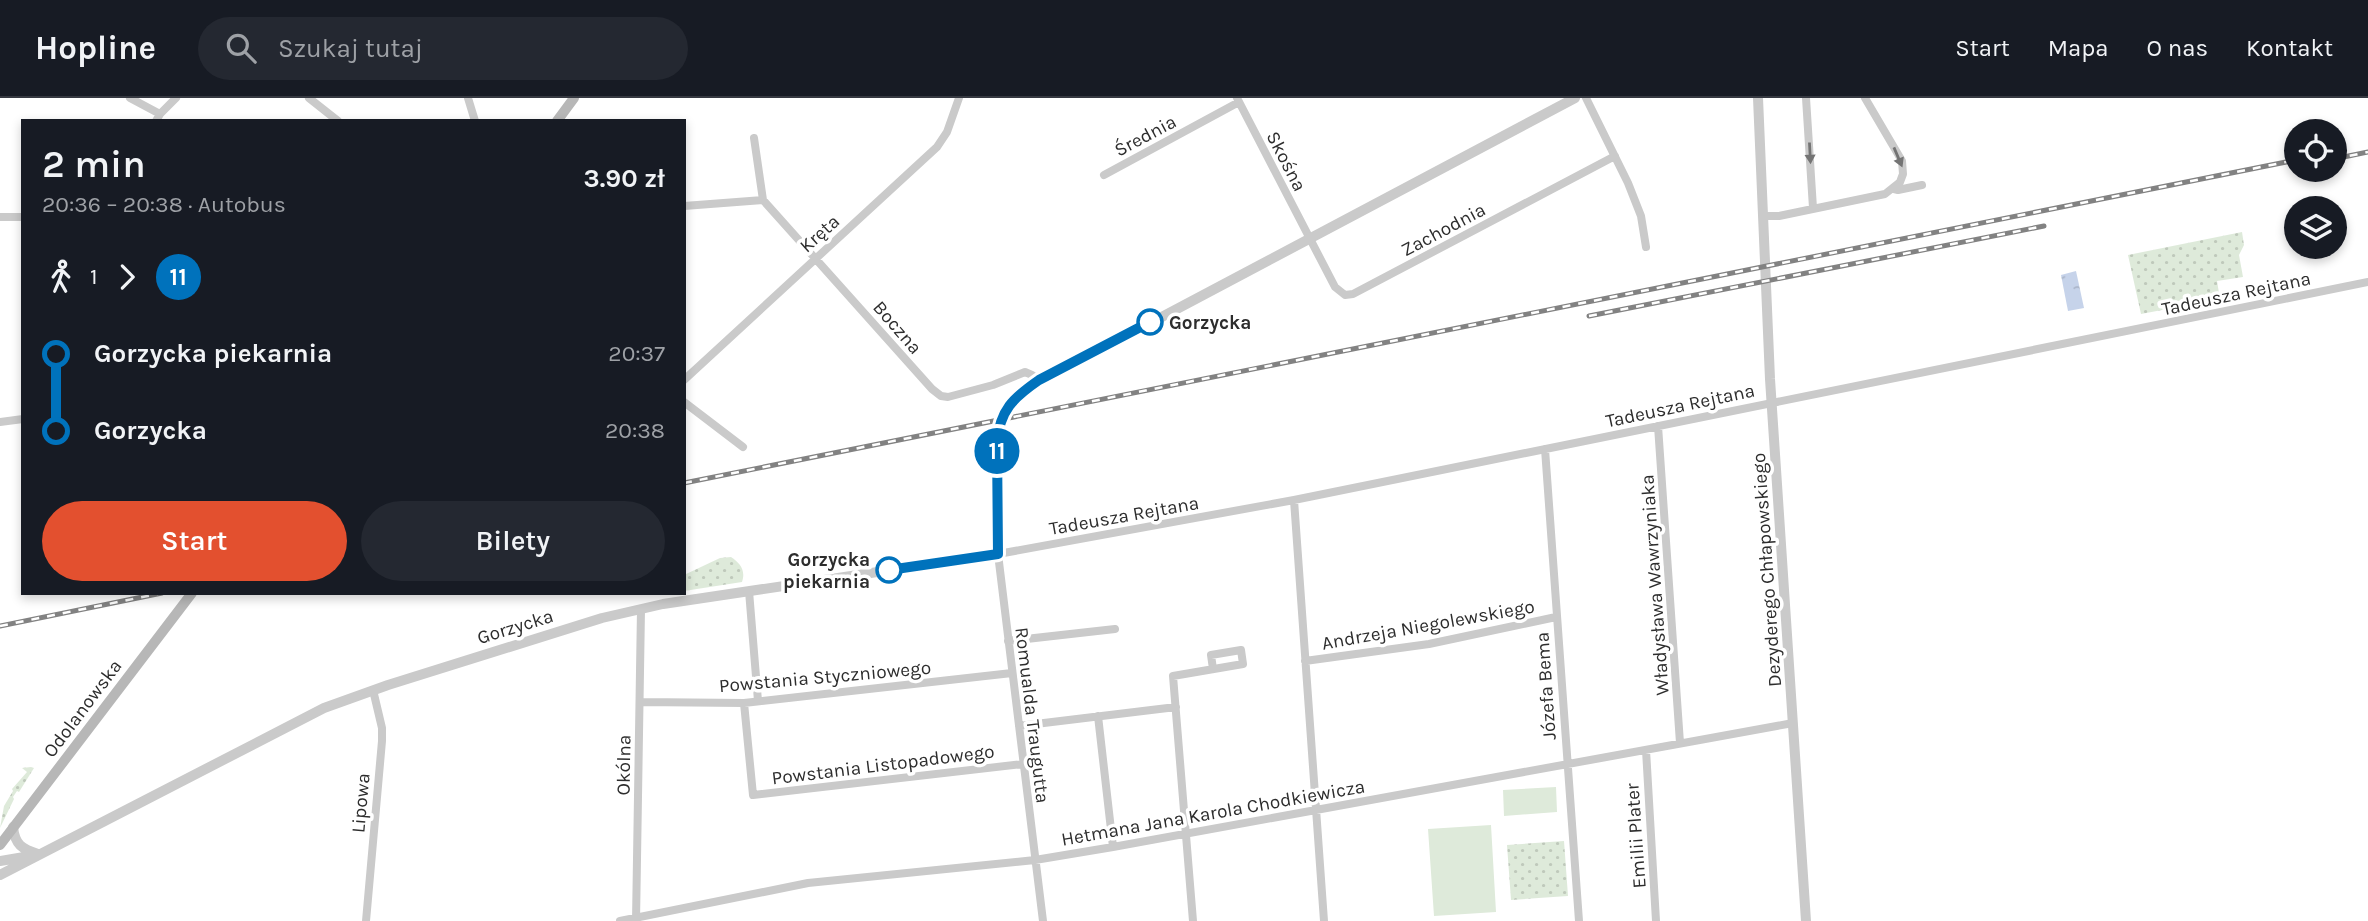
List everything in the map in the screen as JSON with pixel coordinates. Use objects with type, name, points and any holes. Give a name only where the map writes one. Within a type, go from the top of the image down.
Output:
[{"type":"main road","points":[[559,119],[575,98]]},
{"type":"main road","name":"Odolanowska","points":[[0,845],[190,595]]},
{"type":"street","points":[[130,98],[158,117],[176,98]]},
{"type":"street","points":[[309,98],[335,119]]},
{"type":"street","points":[[468,98],[474,119]]},
{"type":"street","name":"Kręta","points":[[686,378],[937,147],[947,132],[959,98]]},
{"type":"street","points":[[998,554],[999,426],[1013,400],[1039,380],[1575,98]]},
{"type":"street","points":[[1586,98],[1641,216],[1646,247]]},
{"type":"street","name":"Dezyderego Chłapowskiego","points":[[1758,98],[1772,402],[1806,921]]},
{"type":"street","points":[[1806,98],[1813,208]]},
{"type":"street","points":[[1763,216],[1779,216],[1885,194],[1894,189],[1903,174],[1902,161],[1865,98]]},
{"type":"street","name":"Skośna","points":[[1238,100],[1309,239]]},
{"type":"street","name":"Średnia","points":[[1104,175],[1238,100]]},
{"type":"street","points":[[686,206],[763,200],[754,138]]},
{"type":"street","name":"Zachodnia","points":[[1309,239],[1339,293],[1353,294],[1615,156]]},
{"type":"street","points":[[1894,189],[1922,185]]},
{"type":"street","name":"Boczna","points":[[763,200],[941,396],[956,395],[993,385],[1025,372],[1039,380]]},
{"type":"street","points":[[0,217],[21,217]]},
{"type":"street","name":"Tadeusza Rejtana","points":[[998,554],[1294,500],[2368,282]]},
{"type":"street","points":[[686,404],[743,447]]},
{"type":"street","points":[[0,422],[21,419]]},
{"type":"street","name":"Władysława Wawrzyniaka","points":[[1658,426],[1680,743]]},
{"type":"street","name":"Józefa Bema","points":[[1545,449],[1579,921]]},
{"type":"street","points":[[1294,500],[1324,921]]},
{"type":"street","name":"Gorzycka","points":[[0,875],[324,708],[373,690],[601,618],[641,609],[998,554]]},
{"type":"street","name":"Romualda Traugutta","points":[[998,554],[1043,921]]},
{"type":"street","points":[[749,591],[758,702]]},
{"type":"street","name":"Okólna","points":[[636,920],[641,609]]},
{"type":"street","name":"Andrzeja Niegolewskiego","points":[[1305,662],[1429,644],[1556,617]]},
{"type":"street","points":[[1008,641],[1115,629]]},
{"type":"street","points":[[1193,921],[1174,676],[1213,669]]},
{"type":"street","name":"Powstania Styczniowego","points":[[639,702],[758,702],[1012,673]]},
{"type":"street","name":"Lipowa","points":[[366,921],[383,728],[373,690]]},
{"type":"street","name":"Powstania Listopadowego","points":[[744,703],[753,795],[1023,764]]},
{"type":"street","points":[[1019,726],[1176,707]]},
{"type":"street","points":[[1098,716],[1113,847]]},
{"type":"street","name":"Hetmana Jana Karola Chodkiewicza","points":[[620,921],[636,920],[808,883],[1035,860],[1113,847],[1793,723]]},
{"type":"street","name":"Emilii Plater","points":[[1646,750],[1656,921]]},
{"type":"street","points":[[13,828],[15,842],[19,847],[38,854]]},
{"type":"street","name":"Gorzycka","points":[[0,861],[38,854]]},
{"type":"green space","points":[[2242,232],[2244,245],[2239,255],[2243,277],[2217,281],[2220,299],[2141,314],[2128,255]]},
{"type":"green space","points":[[731,557],[737,562],[743,574],[742,582],[686,591],[686,574],[720,558]]},
{"type":"green space","points":[[22,768],[34,768],[13,797],[0,828],[4,806],[12,789],[27,772]]},
{"type":"green space","points":[[1556,787],[1557,812],[1504,816],[1503,790]]},
{"type":"green space","points":[[1491,825],[1496,912],[1434,916],[1428,829]]},
{"type":"green space","points":[[1564,841],[1568,896],[1511,900],[1507,845]]},
{"type":"water","points":[[2076,271],[2084,308],[2068,311],[2061,275]]},
{"type":"railway","points":[[2347,156],[2368,152]]},
{"type":"railway","points":[[686,483],[2284,162]]},
{"type":"railway","points":[[1589,316],[2044,226]]},
{"type":"railway","points":[[0,626],[152,595]]},
{"type":"bus line","name":"11","points":[[889,570],[998,554],[997,442],[999,426],[1006,410],[1013,400],[1039,380],[1150,322]]},
{"type":"place","name":"Gorzycka","points":[[1150,322]]},
{"type":"place","name":"Gorzycka piekarnia","points":[[889,570]]}]
